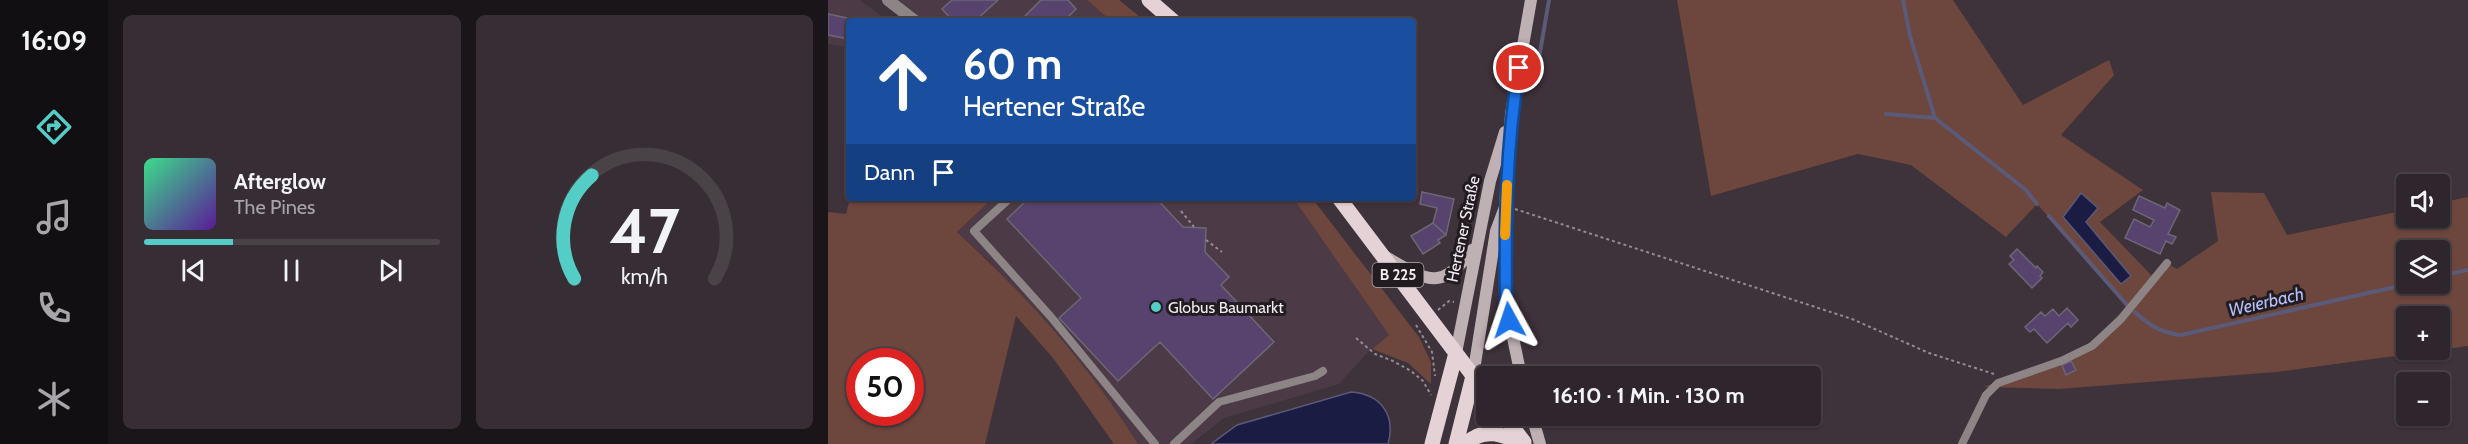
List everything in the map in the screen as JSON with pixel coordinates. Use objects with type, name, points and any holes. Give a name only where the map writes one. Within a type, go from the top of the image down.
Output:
[{"type":"main road","points":[[1149,0],[1170,18]]},
{"type":"main road","name":"Hertener Straße","points":[[1456,353],[1475,247],[1490,181],[1511,114],[1531,0]]},
{"type":"main road","name":"Hertener Straße","points":[[1473,376],[1496,231],[1511,208],[1511,114]]},
{"type":"main road","name":"B 225","points":[[1341,201],[1476,380]]},
{"type":"main road","points":[[1511,208],[1506,304],[1519,366]]},
{"type":"main road","points":[[1384,256],[1427,278],[1442,278],[1456,270],[1475,247]]},
{"type":"main road","points":[[1432,444],[1456,353]]},
{"type":"main road","points":[[1456,444],[1473,376]]},
{"type":"main road","points":[[1512,426],[1525,444]]},
{"type":"main road","points":[[1535,426],[1540,444]]},
{"type":"main road","points":[[1466,444],[1486,432],[1503,434],[1525,444]]},
{"type":"street","points":[[888,0],[911,18]]},
{"type":"lane","points":[[1007,201],[974,231],[1051,317],[1155,444]]},
{"type":"lane","points":[[1962,444],[1986,395],[1998,383],[2061,361],[2092,346],[2121,319],[2167,263]]},
{"type":"lane","points":[[1174,444],[1219,402],[1315,376],[1323,371]]},
{"type":"path","points":[[1511,208],[1517,200]]},
{"type":"path","points":[[1511,208],[1515,216]]},
{"type":"path","points":[[1511,208],[1852,319],[1929,353],[1981,371],[2012,378]]},
{"type":"path","points":[[1181,211],[1194,227]]},
{"type":"path","points":[[1206,240],[1222,252]]},
{"type":"path","points":[[1356,338],[1375,354],[1411,371],[1423,381],[1432,398]]},
{"type":"shaded area","points":[[828,0],[860,0],[881,16],[881,18],[846,18],[846,47],[828,44]]},
{"type":"shaded area","points":[[898,0],[1087,0],[1108,18],[920,18]]},
{"type":"shaded area","points":[[1087,0],[1119,0],[1141,18],[1108,18]]},
{"type":"shaded area","points":[[1677,0],[1953,0],[2023,105],[2109,60],[2114,75],[2061,135],[2143,190],[2100,222],[2154,278],[2167,263],[2177,269],[2218,241],[2211,192],[2264,193],[2287,235],[2396,212],[2396,228],[2450,228],[2450,201],[2468,197],[2468,346],[2450,348],[2450,306],[2396,306],[2396,356],[2276,372],[2059,389],[1984,387],[2092,346],[2127,305],[2037,204],[2006,237],[1911,165],[1858,154],[1711,196]]},
{"type":"shaded area","points":[[2081,193],[2098,208],[2086,222],[2131,276],[2121,284],[2063,217]]},
{"type":"shaded area","points":[[849,201],[990,201],[957,232],[1007,280],[1055,332],[1099,386],[1138,444],[1114,444],[1053,358],[1016,316],[985,444],[828,444],[828,212],[846,214]]},
{"type":"shaded area","points":[[990,201],[1295,201],[1389,335],[1370,350],[1339,384],[1224,418],[1191,444],[1138,444],[1122,419],[1053,330],[989,261],[957,232]]},
{"type":"shaded area","points":[[1295,201],[1314,201],[1419,337],[1431,362],[1431,384],[1408,363],[1372,349],[1389,335]]},
{"type":"shaded area","points":[[1351,392],[1371,397],[1384,408],[1390,424],[1388,444],[1211,444],[1237,425]]},
{"type":"building","points":[[952,0],[998,0],[978,18],[950,18],[942,9]]},
{"type":"building","points":[[1041,0],[1068,0],[1076,9],[1067,18],[1023,18]]},
{"type":"building","points":[[828,14],[847,18],[846,38],[828,35]]},
{"type":"building","points":[[1422,192],[1454,199],[1446,235],[1433,223],[1437,208],[1420,204]]},
{"type":"building","points":[[2139,196],[2165,208],[2167,203],[2180,210],[2168,234],[2176,237],[2172,244],[2166,241],[2160,254],[2125,238],[2134,219],[2150,227],[2154,220],[2133,210]]},
{"type":"building","name":"Globus Baumarkt","points":[[1026,201],[1159,201],[1183,227],[1206,228],[1205,252],[1229,277],[1221,285],[1274,342],[1213,399],[1160,342],[1118,381],[1059,318],[1081,298],[1007,219]]},
{"type":"building","points":[[1433,223],[1446,235],[1438,240],[1440,243],[1423,254],[1411,236]]},
{"type":"building","points":[[2017,249],[2043,272],[2040,276],[2042,278],[2032,288],[2009,264],[2014,260],[2010,256]]},
{"type":"building","points":[[2067,308],[2078,320],[2071,327],[2068,323],[2047,343],[2034,329],[2030,332],[2025,327],[2041,312],[2045,316],[2053,309],[2059,316]]},
{"type":"building","points":[[2071,361],[2076,370],[2066,375],[2062,365]]},
{"type":"waterway","points":[[1538,64],[1549,0]]},
{"type":"waterway","name":"Weierbach","points":[[1903,0],[1910,36],[1935,118],[2026,190],[2037,204]]},
{"type":"waterway","points":[[1886,114],[1935,118]]},
{"type":"waterway","name":"Weierbach","points":[[2049,216],[2127,305]]},
{"type":"waterway","name":"Weierbach","points":[[2450,274],[2468,270]]},
{"type":"waterway","name":"Weierbach","points":[[2135,312],[2156,328],[2181,335],[2396,287]]},
{"type":"slow traffic","points":[[1505,235],[1507,185]]},
{"type":"place","name":"Globus Baumarkt","points":[[1156,307]]},
{"type":"route","points":[[1509,320],[1506,304],[1505,207],[1511,114],[1519,68]]}]
